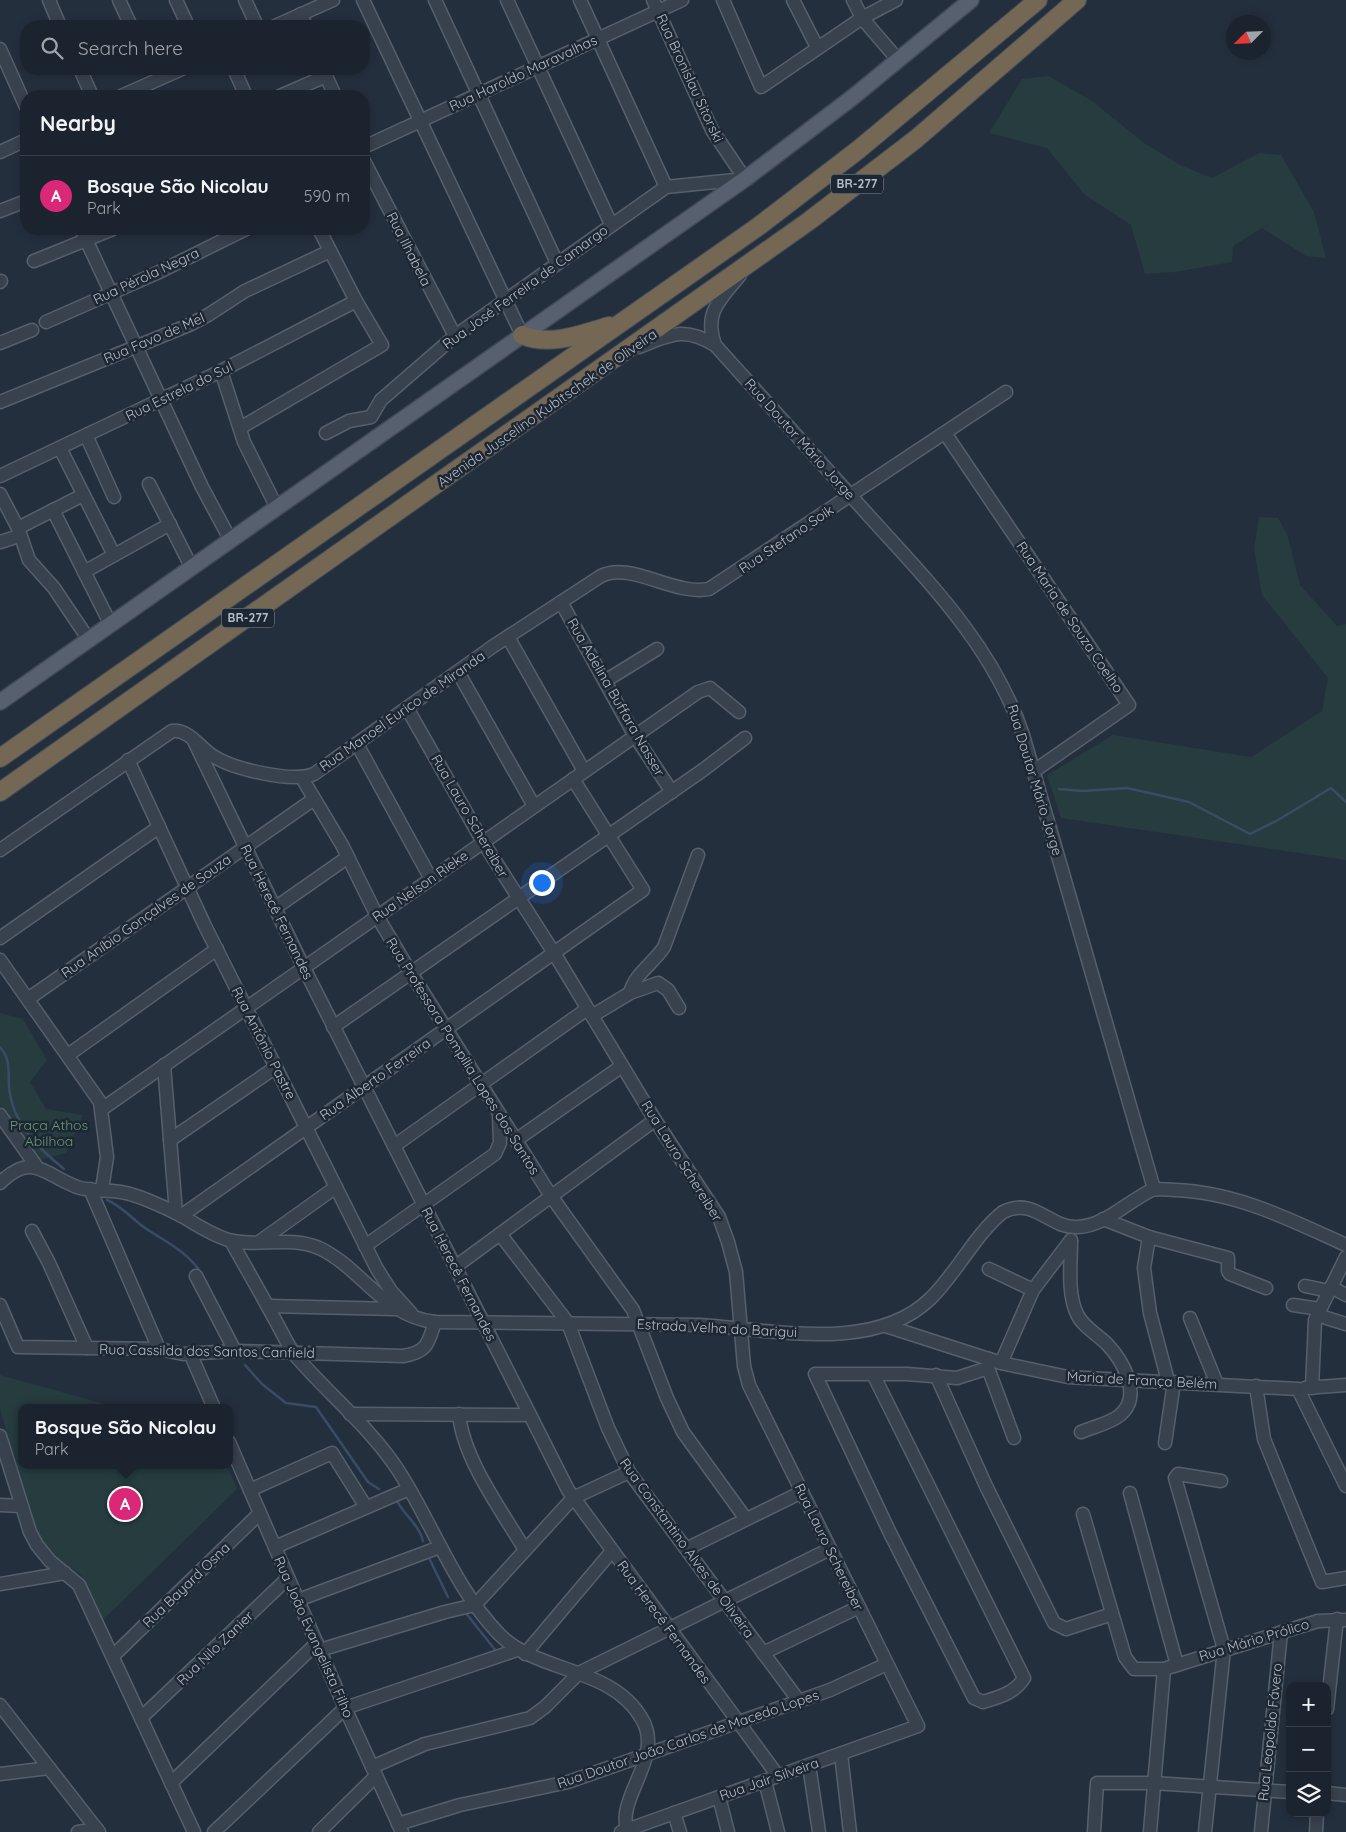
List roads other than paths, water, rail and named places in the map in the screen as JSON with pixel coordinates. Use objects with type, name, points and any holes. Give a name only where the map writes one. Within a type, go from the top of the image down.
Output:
[{"type":"highway","name":"Avenida Juscelino Kubitschek de Oliveira","points":[[0,758],[759,226],[844,161],[1038,0]]},
{"type":"highway","name":"Avenida Juscelino Kubitschek de Oliveira","points":[[0,792],[745,268],[916,139],[1077,0]]},
{"type":"highway","points":[[522,335],[540,340],[556,339],[589,332],[626,320]]},
{"type":"main road","points":[[0,702],[745,179],[898,60],[971,0]]},
{"type":"street","points":[[49,0],[57,20]]},
{"type":"street","points":[[119,0],[128,20]]},
{"type":"street","points":[[176,0],[185,20]]},
{"type":"street","points":[[245,0],[253,20]]},
{"type":"street","points":[[304,20],[315,4],[333,0]]},
{"type":"street","points":[[363,0],[504,301],[522,335]]},
{"type":"street","points":[[435,0],[557,263]]},
{"type":"street","points":[[507,0],[611,224]]},
{"type":"street","points":[[580,0],[666,187]]},
{"type":"street","name":"Rua Haroldo Maravalhas","points":[[370,144],[598,39],[656,6],[682,0]]},
{"type":"street","points":[[723,0],[761,87],[817,47],[862,18],[896,0]]},
{"type":"street","points":[[793,0],[817,47]]},
{"type":"street","points":[[853,0],[862,18],[898,60]]},
{"type":"street","name":"Rua Bronislau Sitorski","points":[[656,6],[712,130],[745,179]]},
{"type":"street","points":[[0,49],[20,94]]},
{"type":"street","points":[[83,75],[89,90]]},
{"type":"street","points":[[153,75],[156,81]]},
{"type":"street","points":[[135,90],[169,75]]},
{"type":"street","points":[[237,75],[243,90]]},
{"type":"street","points":[[291,90],[319,75]]},
{"type":"street","points":[[326,75],[332,90]]},
{"type":"street","points":[[0,152],[20,143]]},
{"type":"street","name":"Rua Ilhabela","points":[[370,173],[455,336]]},
{"type":"street","name":"Rua José Ferreira de Camargo","points":[[326,434],[349,421],[371,417],[382,400],[455,336],[611,224],[666,187],[745,179]]},
{"type":"street","points":[[0,211],[20,203]]},
{"type":"street","points":[[34,261],[81,235]]},
{"type":"street","points":[[83,235],[230,541]]},
{"type":"street","name":"Rua Pérola Negra","points":[[46,322],[157,273],[234,235]]},
{"type":"street","points":[[240,428],[382,345],[322,235]]},
{"type":"street","name":"Rua Favo de Mel","points":[[0,402],[198,320],[245,291],[330,251]]},
{"type":"street","points":[[715,345],[710,327],[712,312],[745,268]]},
{"type":"street","name":"Rua Estrela do Sul","points":[[0,476],[221,371],[356,300]]},
{"type":"street","points":[[1,341],[32,330]]},
{"type":"street","name":"Rua Doutor Mário Jorge","points":[[624,352],[668,336],[684,333],[697,335],[715,345],[936,591],[980,648],[1010,699],[1034,771],[1154,1189]]},
{"type":"street","points":[[221,371],[249,455],[277,508]]},
{"type":"street","name":"Rua Stefano Soik","points":[[601,576],[611,572],[624,572],[686,590],[709,589],[1006,392]]},
{"type":"street","name":"Rua Maria de Souza Coelho","points":[[946,433],[1129,705],[1034,771]]},
{"type":"street","points":[[86,435],[114,497]]},
{"type":"street","points":[[60,448],[114,555]]},
{"type":"street","points":[[149,484],[192,568]]},
{"type":"street","points":[[0,494],[4,510],[18,532],[32,564],[54,588],[89,640]]},
{"type":"street","points":[[0,542],[53,510],[83,495]]},
{"type":"street","points":[[53,510],[111,625]]},
{"type":"street","points":[[84,572],[170,524]]},
{"type":"street","name":"Rua Manoel Eurico de Miranda","points":[[302,778],[320,770],[508,637],[601,576]]},
{"type":"street","name":"Rua Adelina Buffara Nasser","points":[[561,602],[635,736],[672,792]]},
{"type":"street","points":[[508,637],[584,771]]},
{"type":"street","points":[[605,681],[657,649]]},
{"type":"street","points":[[458,672],[534,806]]},
{"type":"street","name":"Rua Nelson Rieke","points":[[102,1109],[584,771],[706,688],[714,690],[738,712]]},
{"type":"street","name":"Rua Lauro Schereiber","points":[[407,708],[483,842],[554,953],[655,1120],[715,1208],[724,1229],[736,1272],[744,1366],[749,1385],[918,1726]]},
{"type":"street","points":[[0,850],[172,731],[182,732],[218,759],[279,776],[302,778]]},
{"type":"street","points":[[333,1027],[672,792],[745,738]]},
{"type":"street","name":"Rua Herecê Fernandes","points":[[193,739],[333,1027],[573,1498],[778,1776]]},
{"type":"street","points":[[357,744],[430,879]]},
{"type":"street","name":"Rua Antônio Pastre","points":[[128,760],[217,949],[365,1246],[391,1291],[414,1317]]},
{"type":"street","name":"Rua Professora Pompília Lopes dos Santos","points":[[302,778],[348,857],[377,916],[499,1113],[551,1196],[630,1304],[640,1324],[662,1385],[683,1432],[746,1519]]},
{"type":"street","points":[[573,779],[608,836]]},
{"type":"street","name":"Rua Aníbio Gonçalves de Souza","points":[[28,999],[314,799]]},
{"type":"street","points":[[0,938],[159,827]]},
{"type":"street","name":"Rua Alberto Ferreira","points":[[178,1214],[306,1127],[643,890],[608,836]]},
{"type":"street","points":[[630,993],[635,978],[655,960],[664,947],[698,855]]},
{"type":"street","points":[[275,908],[348,857]]},
{"type":"street","points":[[68,1054],[217,949]]},
{"type":"street","points":[[0,960],[68,1054],[102,1109],[108,1157],[96,1189],[159,1349]]},
{"type":"street","points":[[394,1146],[481,1084],[590,1012],[630,993],[658,983],[668,990],[679,1008]]},
{"type":"street","points":[[164,1065],[178,1214]]},
{"type":"street","points":[[516,1140],[622,1066]]},
{"type":"street","points":[[170,1140],[276,1067]]},
{"type":"street","points":[[365,1246],[495,1154],[500,1143],[499,1113]]},
{"type":"street","points":[[0,1114],[37,1167]]},
{"type":"street","points":[[455,1267],[655,1120]]},
{"type":"street","points":[[0,1183],[22,1168],[37,1167]]},
{"type":"street","name":"Estrada Velha do Barigui","points":[[37,1167],[76,1186],[134,1195],[178,1214],[231,1241],[293,1241],[320,1249],[350,1270],[396,1309],[414,1317],[435,1322],[709,1325],[742,1330],[848,1332],[886,1326],[916,1310],[929,1300],[952,1275],[997,1216],[1004,1212],[1019,1206],[1027,1207],[1061,1224],[1080,1227]]},
{"type":"street","points":[[259,1242],[336,1187]]},
{"type":"street","points":[[873,1374],[1024,1678],[1019,1687],[1005,1695],[983,1702],[974,1698],[890,1533],[815,1374],[873,1374],[936,1375],[957,1378],[992,1363],[1033,1290],[1071,1242],[1080,1227],[1103,1219],[1154,1189],[1209,1192],[1232,1198],[1346,1245]]},
{"type":"street","points":[[1103,1219],[1149,1237],[1228,1258],[1228,1272],[1230,1274],[1266,1288]]},
{"type":"street","points":[[32,1231],[49,1263],[87,1348]]},
{"type":"street","name":"Rua Constantino Alves de Oliveira","points":[[500,1234],[568,1323],[601,1410],[629,1472],[798,1701]]},
{"type":"street","points":[[1149,1237],[1144,1268],[1150,1313],[1171,1381],[1165,1443]]},
{"type":"street","points":[[231,1241],[294,1354],[391,1461],[475,1605],[497,1632],[521,1652],[579,1673],[610,1688],[633,1706],[646,1727],[649,1738],[647,1753],[624,1819],[626,1831]]},
{"type":"street","points":[[1071,1242],[1072,1296],[1077,1315],[1120,1360],[1130,1381],[1131,1393],[1127,1408],[1119,1416],[1081,1432]]},
{"type":"street","points":[[1312,1388],[1314,1326],[1346,1257]]},
{"type":"street","points":[[989,1269],[1033,1290]]},
{"type":"street","points":[[196,1276],[235,1351]]},
{"type":"street","points":[[1305,1286],[1330,1289],[1346,1294]]},
{"type":"street","name":"Rua Cassilda dos Santos Canfield","points":[[0,1305],[18,1347],[159,1349],[190,1353],[235,1351],[394,1356],[413,1354],[425,1348],[435,1322]]},
{"type":"street","points":[[1293,1305],[1319,1312],[1346,1324]]},
{"type":"street","points":[[268,1306],[396,1309]]},
{"type":"street","points":[[1190,1318],[1217,1384]]},
{"type":"street","name":"Maria de França Belém","points":[[886,1326],[992,1363],[1068,1377],[1298,1389],[1346,1385]]},
{"type":"street","points":[[190,1353],[212,1404]]},
{"type":"street","points":[[992,1363],[1014,1438]]},
{"type":"street","points":[[936,1375],[986,1486],[1054,1623],[1066,1629],[1112,1614]]},
{"type":"street","points":[[1256,1386],[1267,1447],[1322,1582],[1346,1578]]},
{"type":"street","points":[[1298,1389],[1346,1486]]},
{"type":"street","points":[[350,1414],[530,1416]]},
{"type":"street","points":[[459,1414],[461,1433],[468,1452],[524,1550]]},
{"type":"street","points":[[0,1438],[21,1506],[36,1545],[50,1561],[79,1585],[194,1832]]},
{"type":"street","name":"Rua João Evangelista Filho","points":[[233,1451],[345,1708],[400,1828]]},
{"type":"street","points":[[250,1490],[332,1453],[366,1508]]},
{"type":"street","points":[[171,1783],[318,1647],[475,1605],[573,1498],[629,1472]]},
{"type":"street","points":[[1205,1832],[1224,1649],[1175,1478],[1178,1474],[1221,1481]]},
{"type":"street","points":[[275,1547],[409,1489]]},
{"type":"street","points":[[686,1549],[802,1492]]},
{"type":"street","points":[[1130,1493],[1177,1665]]},
{"type":"street","points":[[0,1505],[21,1506]]},
{"type":"street","name":"Rua Bayard Osna","points":[[112,1656],[260,1513]]},
{"type":"street","name":"Rua Mário Prólico","points":[[1083,1514],[1128,1664],[1134,1669],[1164,1669],[1318,1621],[1341,1619]]},
{"type":"street","points":[[298,1600],[440,1547]]},
{"type":"street","points":[[319,1832],[374,1772],[425,1744],[530,1718],[545,1707],[579,1673],[830,1549]]},
{"type":"street","points":[[214,1832],[345,1708],[521,1652],[612,1551]]},
{"type":"street","points":[[0,1584],[65,1573]]},
{"type":"street","name":"Rua Nilo Zanier","points":[[141,1718],[288,1578]]},
{"type":"street","points":[[763,1653],[859,1607]]},
{"type":"street","points":[[1331,1683],[1341,1619]]},
{"type":"street","name":"Rua Leopoldo Fávero","points":[[1261,1832],[1281,1632]]},
{"type":"street","name":"Rua Doutor João Carlos de Macedo Lopes","points":[[400,1828],[460,1805],[568,1782],[842,1685],[887,1664]]},
{"type":"street","points":[[1150,1832],[1164,1669]]},
{"type":"street","points":[[0,1706],[98,1831]]},
{"type":"street","name":"Rua Jair Silveira","points":[[626,1831],[918,1726]]},
{"type":"street","points":[[841,1754],[850,1832]]},
{"type":"street","points":[[809,1765],[819,1832]]},
{"type":"street","points":[[0,1774],[49,1768]]},
{"type":"street","points":[[765,1781],[778,1832]]},
{"type":"street","points":[[1094,1832],[1097,1783],[1153,1783],[1286,1792]]},
{"type":"street","points":[[1331,1793],[1346,1794]]},
{"type":"street","points":[[719,1797],[728,1832]]},
{"type":"street","points":[[674,1813],[680,1832]]},
{"type":"street","points":[[1316,1832],[1317,1817]]},
{"type":"street","points":[[78,1832],[98,1831]]},
{"type":"waterway","points":[[1059,789],[1083,791],[1127,788],[1189,802],[1250,834],[1278,820],[1331,788],[1346,802]]},
{"type":"waterway","points":[[0,1047],[6,1056],[11,1100],[15,1112],[28,1134],[64,1169]]},
{"type":"waterway","points":[[107,1200],[183,1253],[202,1274]]},
{"type":"waterway","points":[[245,1365],[262,1384],[286,1403],[316,1407],[368,1482],[379,1489]]},
{"type":"waterway","points":[[397,1501],[416,1526],[423,1541]]},
{"type":"waterway","points":[[430,1560],[448,1597]]},
{"type":"waterway","points":[[465,1612],[496,1651]]},
{"type":"place","name":"Bosque São Nicolau","points":[[125,1504]]},
{"type":"park label","name":"Praça Athos Abilhoa","points":[[49,1134]]}]
